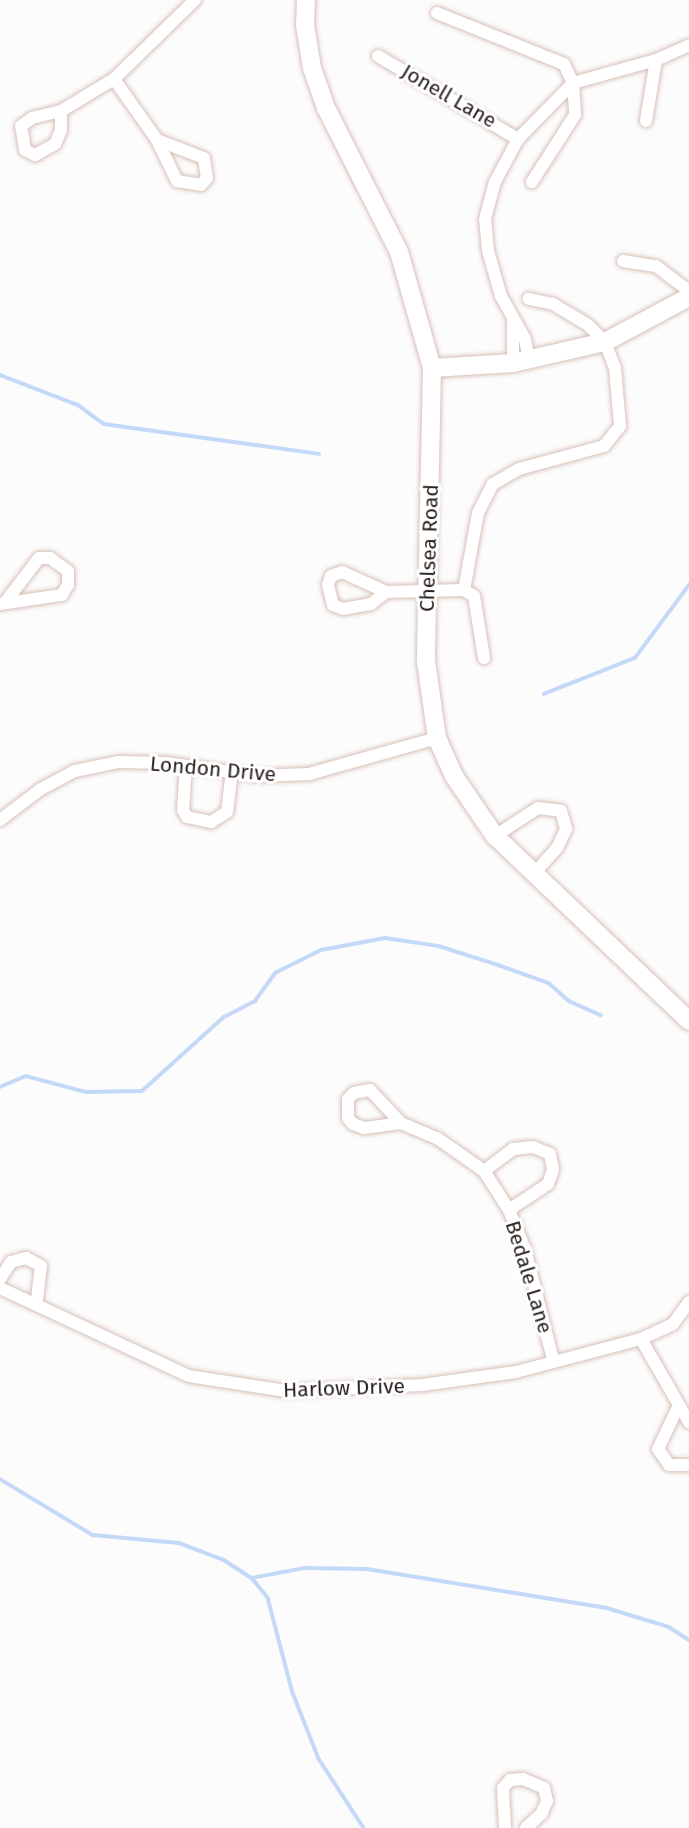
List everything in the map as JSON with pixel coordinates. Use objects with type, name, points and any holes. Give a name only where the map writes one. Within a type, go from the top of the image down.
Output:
[{"type":"street","points":[[61,111],[114,79],[195,0]]},
{"type":"street","name":"Chelsea Road","points":[[306,0],[305,25],[321,95],[399,252],[416,300],[432,368],[426,661],[437,738],[454,776],[495,836],[689,1021]]},
{"type":"street","points":[[437,13],[543,52],[564,64],[573,83],[575,116],[571,128],[532,182]]},
{"type":"street","points":[[521,362],[525,339],[513,319],[495,274],[485,219],[495,182],[518,139],[573,83],[656,60],[689,45]]},
{"type":"street","name":"Jonell Lane","points":[[378,55],[518,139]]},
{"type":"street","points":[[646,121],[656,60]]},
{"type":"street","points":[[114,79],[157,139]]},
{"type":"street","points":[[623,261],[656,266],[689,291]]},
{"type":"street","points":[[432,368],[521,362],[605,342],[689,297]]},
{"type":"street","points":[[464,590],[478,513],[493,484],[519,469],[604,446],[620,426],[615,368],[605,342],[587,325],[553,304],[529,299]]},
{"type":"street","points":[[39,558],[50,558],[68,570],[68,585],[62,595],[4,602],[39,558]]},
{"type":"street","points":[[386,592],[464,590],[474,596],[484,658]]},
{"type":"street","name":"London Drive","points":[[2,815],[41,789],[75,771],[120,762],[186,766],[232,774],[309,774],[352,765],[437,738]]},
{"type":"street","points":[[186,766],[183,810],[187,817],[211,822],[227,812],[232,774]]},
{"type":"street","points":[[495,836],[538,808],[561,811],[566,828],[557,848],[533,875]]},
{"type":"street","name":"Bedale Lane","points":[[401,1122],[437,1138],[484,1171],[509,1210],[525,1249],[553,1360]]},
{"type":"street","points":[[484,1171],[513,1149],[533,1147],[550,1154],[553,1170],[548,1184],[509,1210]]},
{"type":"street","points":[[0,1279],[11,1262],[26,1258],[41,1266],[36,1304]]},
{"type":"street","name":"Harlow Drive","points":[[0,1288],[189,1376],[252,1388],[340,1391],[422,1385],[516,1371],[641,1339],[673,1324],[689,1302]]},
{"type":"street","points":[[641,1339],[689,1422]]},
{"type":"street","points":[[679,1405],[658,1449],[669,1465],[689,1465]]},
{"type":"street","points":[[505,1828],[503,1788],[510,1780],[523,1779],[544,1788],[547,1801],[542,1813],[526,1828]]},
{"type":"waterway","points":[[0,375],[78,405],[104,424],[319,454]]},
{"type":"waterway","points":[[544,694],[635,658],[689,585]]},
{"type":"waterway","points":[[0,1087],[26,1076],[86,1092],[142,1091],[224,1017],[255,1001],[275,973],[321,950],[385,938],[439,946],[549,983],[569,1001],[601,1015]]},
{"type":"waterway","points":[[0,1479],[93,1535],[179,1543],[224,1560],[252,1578],[305,1568],[367,1569],[607,1608],[669,1627],[689,1640]]},
{"type":"waterway","points":[[252,1578],[268,1598],[293,1693],[319,1759],[364,1828]]}]
